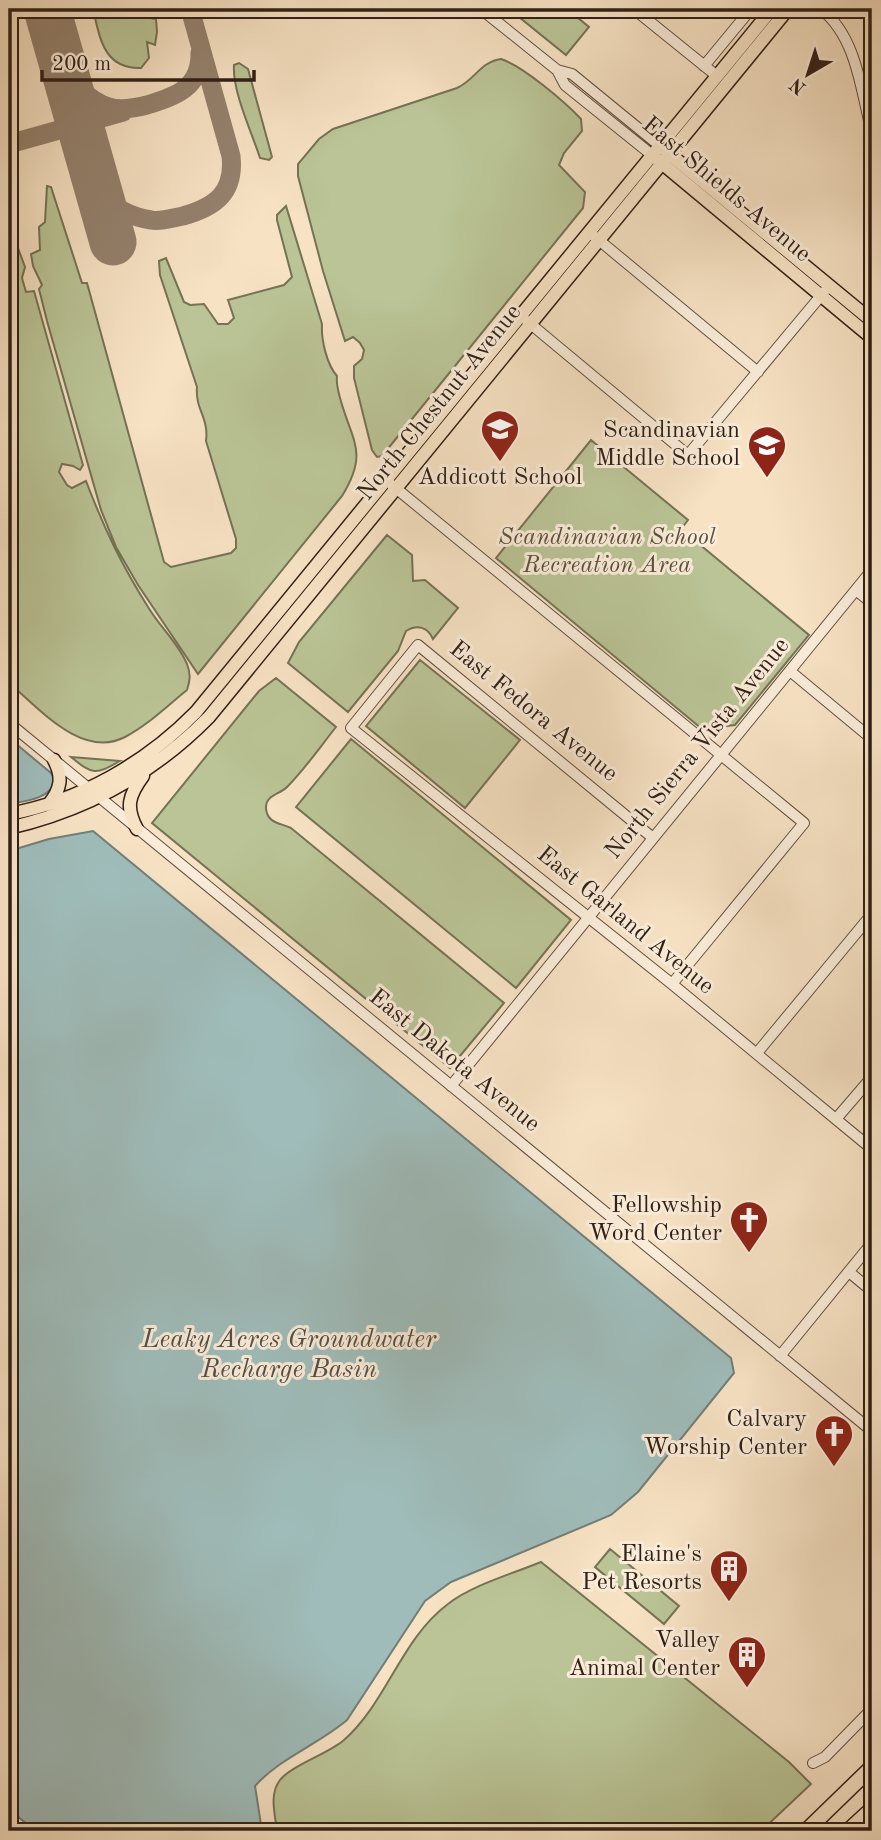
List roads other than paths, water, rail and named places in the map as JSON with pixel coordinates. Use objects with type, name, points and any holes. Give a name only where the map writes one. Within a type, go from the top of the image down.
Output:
[{"type":"highway","points":[[806,1831],[872,1767]]},
{"type":"highway","points":[[848,1831],[872,1809]]},
{"type":"main road","name":"North Chestnut Avenue","points":[[9,828],[52,817],[99,798],[147,771],[209,717],[256,650],[595,237],[661,155],[717,76],[772,9]]},
{"type":"main road","points":[[740,69],[737,60],[759,34],[772,9]]},
{"type":"main road","name":"North Chestnut Avenue","points":[[661,155],[740,69],[789,9]]},
{"type":"main road","name":"East Shields Avenue","points":[[661,155],[825,291],[872,338]]},
{"type":"main road","name":"East Shields Avenue","points":[[825,291],[872,321]]},
{"type":"main road","name":"North Chestnut Avenue","points":[[9,814],[48,804],[88,789],[130,766],[177,730],[256,650]]},
{"type":"main road","points":[[48,804],[60,787],[60,772],[54,760]]},
{"type":"main road","points":[[137,829],[128,802],[132,791],[147,771]]},
{"type":"street","name":"East Shields Avenue","points":[[481,9],[557,71],[565,85],[661,155]]},
{"type":"street","points":[[634,9],[717,76]]},
{"type":"street","points":[[704,66],[751,9]]},
{"type":"street","points":[[821,9],[835,19],[849,42],[872,133]]},
{"type":"street","points":[[595,237],[758,372]]},
{"type":"street","points":[[526,320],[688,455],[825,291]]},
{"type":"street","points":[[392,485],[804,823],[672,984]]},
{"type":"street","name":"North Sierra Vista Avenue","points":[[450,1086],[872,570]]},
{"type":"street","points":[[856,590],[872,603]]},
{"type":"street","name":"East Fedora Avenue","points":[[351,727],[418,645],[653,838]]},
{"type":"street","points":[[790,671],[872,739]]},
{"type":"street","name":"East Dakota Avenue","points":[[9,723],[872,1432]]},
{"type":"street","name":"East Garland Avenue","points":[[351,727],[672,984],[872,1149]]},
{"type":"street","points":[[757,1053],[872,914]]},
{"type":"street","points":[[836,1119],[872,1077]]},
{"type":"street","points":[[780,1356],[872,1243]]},
{"type":"street","points":[[849,1272],[872,1291]]},
{"type":"street","points":[[813,1763],[834,1748],[872,1709]]},
{"type":"water","points":[[9,738],[51,773],[55,780],[49,791],[30,800],[9,804]]},
{"type":"water","name":"Leaky Acres Groundwater Recharge Basin","points":[[93,831],[731,1358],[734,1373],[638,1492],[611,1515],[451,1582],[425,1601],[347,1720],[276,1767],[255,1786],[262,1831],[35,1831],[9,1809],[9,851],[49,839]]},
{"type":"place","name":"Addicott School","points":[[500,463]]},
{"type":"place","name":"Scandinavian Middle School","points":[[767,479]]},
{"type":"place","name":"Fellowship Word Center","points":[[749,1254]]},
{"type":"place","name":"Calvary Worship Center","points":[[834,1468]]},
{"type":"place","name":"Elaine's Pet Resorts","points":[[729,1603]]},
{"type":"place","name":"Valley Animal Center","points":[[747,1689]]},
{"type":"park label","name":"Scandinavian School Recreation Area","points":[[607,552]]}]
